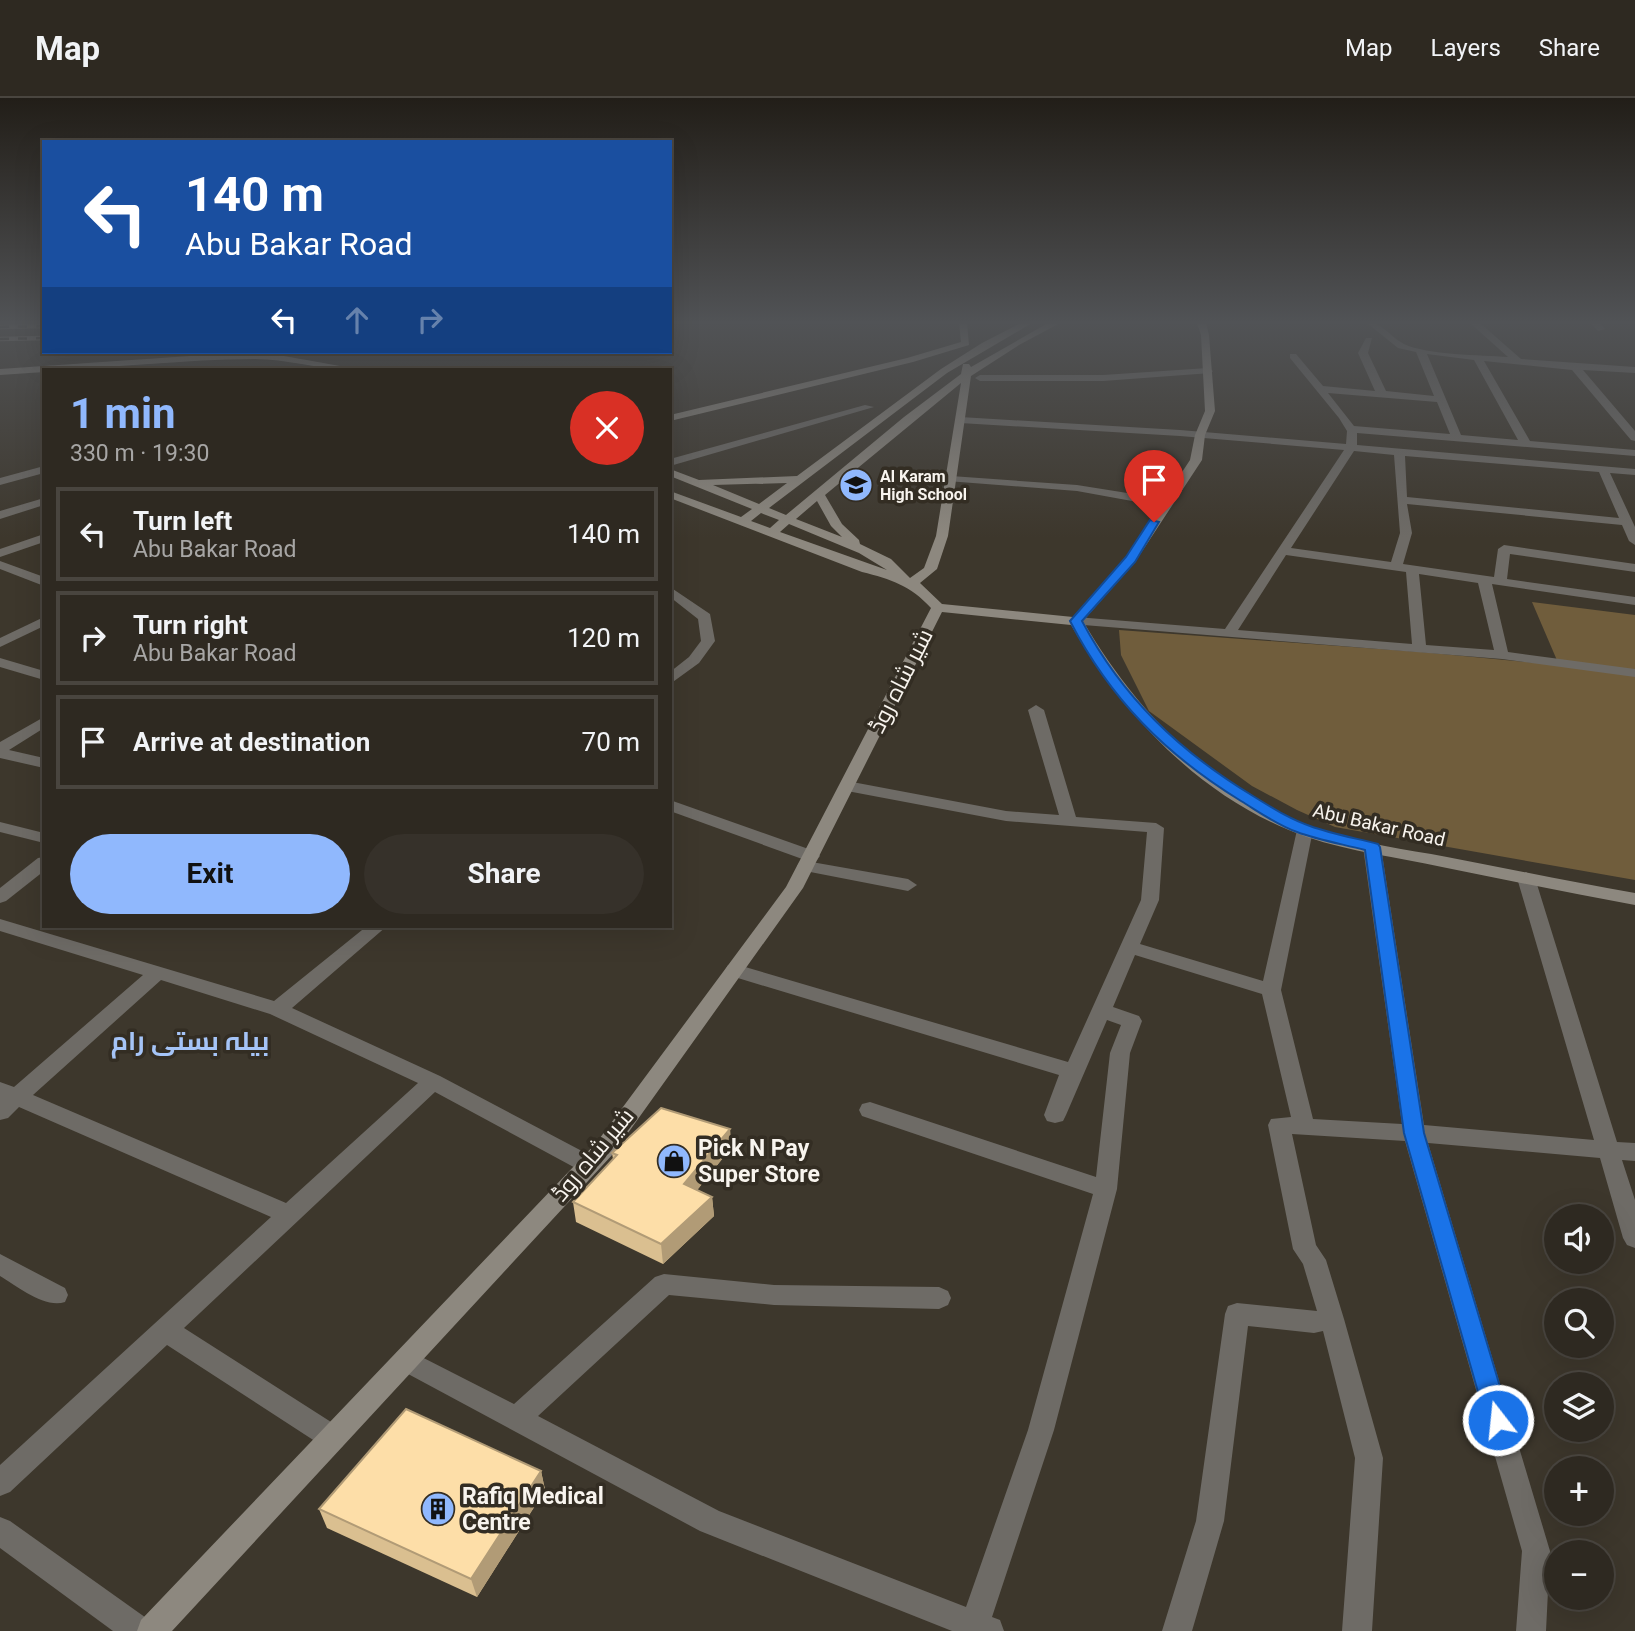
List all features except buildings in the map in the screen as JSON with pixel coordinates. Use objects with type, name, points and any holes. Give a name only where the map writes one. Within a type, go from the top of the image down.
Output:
[{"type":"street","points":[[672,418],[767,395]]},
{"type":"street","points":[[742,522],[837,453],[910,395]]},
{"type":"street","points":[[771,533],[820,496],[862,456],[941,395]]},
{"type":"street","points":[[672,495],[867,569],[906,579],[922,578],[931,568],[946,523],[966,395]]},
{"type":"street","points":[[1076,621],[1131,559],[1196,460],[1200,435],[1210,411],[1209,395]]},
{"type":"street","points":[[1228,634],[1351,448],[1350,429],[1324,395]]},
{"type":"street","points":[[1388,395],[1440,399]]},
{"type":"street","points":[[1438,395],[1457,438]]},
{"type":"street","points":[[1498,395],[1526,444]]},
{"type":"street","points":[[1598,395],[1635,438]]},
{"type":"street","points":[[672,462],[869,407]]},
{"type":"street","points":[[1617,417],[1635,417]]},
{"type":"street","points":[[960,420],[1200,435],[1635,472]]},
{"type":"street","points":[[1350,429],[1635,453]]},
{"type":"street","points":[[1396,567],[1406,533],[1401,500],[1399,452]]},
{"type":"street","points":[[1603,469],[1635,541]]},
{"type":"street","points":[[0,482],[42,470]]},
{"type":"street","points":[[672,473],[887,562],[938,608],[1502,655],[1635,673]]},
{"type":"street","points":[[685,480],[705,483],[802,479]]},
{"type":"street","points":[[951,479],[1077,488],[1166,503]]},
{"type":"street","points":[[820,496],[837,526],[863,550]]},
{"type":"street","points":[[1401,500],[1626,522]]},
{"type":"street","points":[[0,515],[42,502]]},
{"type":"street","points":[[0,553],[42,539]]},
{"type":"street","points":[[1500,582],[1504,548],[1635,568]]},
{"type":"street","points":[[1283,551],[1635,601]]},
{"type":"street","points":[[0,565],[42,581]]},
{"type":"street","points":[[1412,569],[1420,650]]},
{"type":"street","points":[[1484,579],[1502,655]]},
{"type":"street","points":[[672,592],[705,617],[708,641],[694,660],[672,678]]},
{"type":"street","name":"شیر شاہ روڈ","points":[[152,1631],[605,1148],[794,888],[938,608]]},
{"type":"street","name":"Abu Bakar Road","points":[[1076,621],[1089,647],[1125,699],[1152,727],[1214,778],[1255,805],[1305,830],[1372,847],[1635,899]]},
{"type":"street","points":[[0,643],[42,622]]},
{"type":"street","points":[[0,662],[42,675]]},
{"type":"street","points":[[1036,710],[1069,821]]},
{"type":"street","points":[[0,751],[42,722]]},
{"type":"street","points":[[0,751],[42,762]]},
{"type":"street","points":[[735,970],[1071,1071],[1055,1115],[1150,900],[1156,828],[1006,816],[847,786]]},
{"type":"street","points":[[672,806],[809,861],[908,885]]},
{"type":"street","points":[[0,827],[42,838]]},
{"type":"street","points":[[1304,1127],[1271,990],[1305,830]]},
{"type":"street","points":[[1372,847],[1414,1133],[1536,1551],[1531,1631]]},
{"type":"street","points":[[0,897],[42,864]]},
{"type":"street","points":[[1526,878],[1635,1238]]},
{"type":"street","points":[[0,925],[277,1009],[433,1081],[589,1165]]},
{"type":"street","points":[[277,1009],[376,928]]},
{"type":"street","points":[[1130,947],[1271,990]]},
{"type":"street","points":[[157,973],[5,1100],[289,1214]]},
{"type":"street","points":[[406,1360],[710,1521],[982,1628],[1041,1430],[1106,1189],[1120,1053],[1132,1021],[1102,1011]]},
{"type":"street","points":[[0,1483],[433,1081]]},
{"type":"street","points":[[870,1110],[1106,1189]]},
{"type":"street","points":[[1357,1631],[1369,1458],[1314,1260],[1305,1249],[1279,1125],[1414,1133],[1635,1152]]},
{"type":"street","points":[[0,1264],[56,1296]]},
{"type":"street","points":[[517,1418],[664,1284],[774,1295],[939,1298]]},
{"type":"street","points":[[1177,1631],[1209,1521],[1237,1314],[1314,1322],[1332,1319]]},
{"type":"street","points":[[165,1330],[333,1438]]},
{"type":"street","points":[[0,1531],[138,1631]]},
{"type":"shaded area","points":[[1532,602],[1635,615],[1635,880],[1335,827],[1252,786],[1149,711],[1121,655],[1119,630],[1559,665]]},
{"type":"place","name":"Al Karam High School","points":[[856,485]]},
{"type":"place","name":"Pick N Pay Super Store","points":[[674,1161]]},
{"type":"place","name":"Rafiq Medical Centre","points":[[438,1509]]},
{"type":"district","name":"بیلہ بستی رام","points":[[190,1041]]},
{"type":"route","points":[[1154,522],[1131,559],[1076,621],[1089,647],[1125,699],[1152,727],[1214,778],[1285,822],[1305,830],[1372,847],[1414,1133],[1498,1420]]}]
